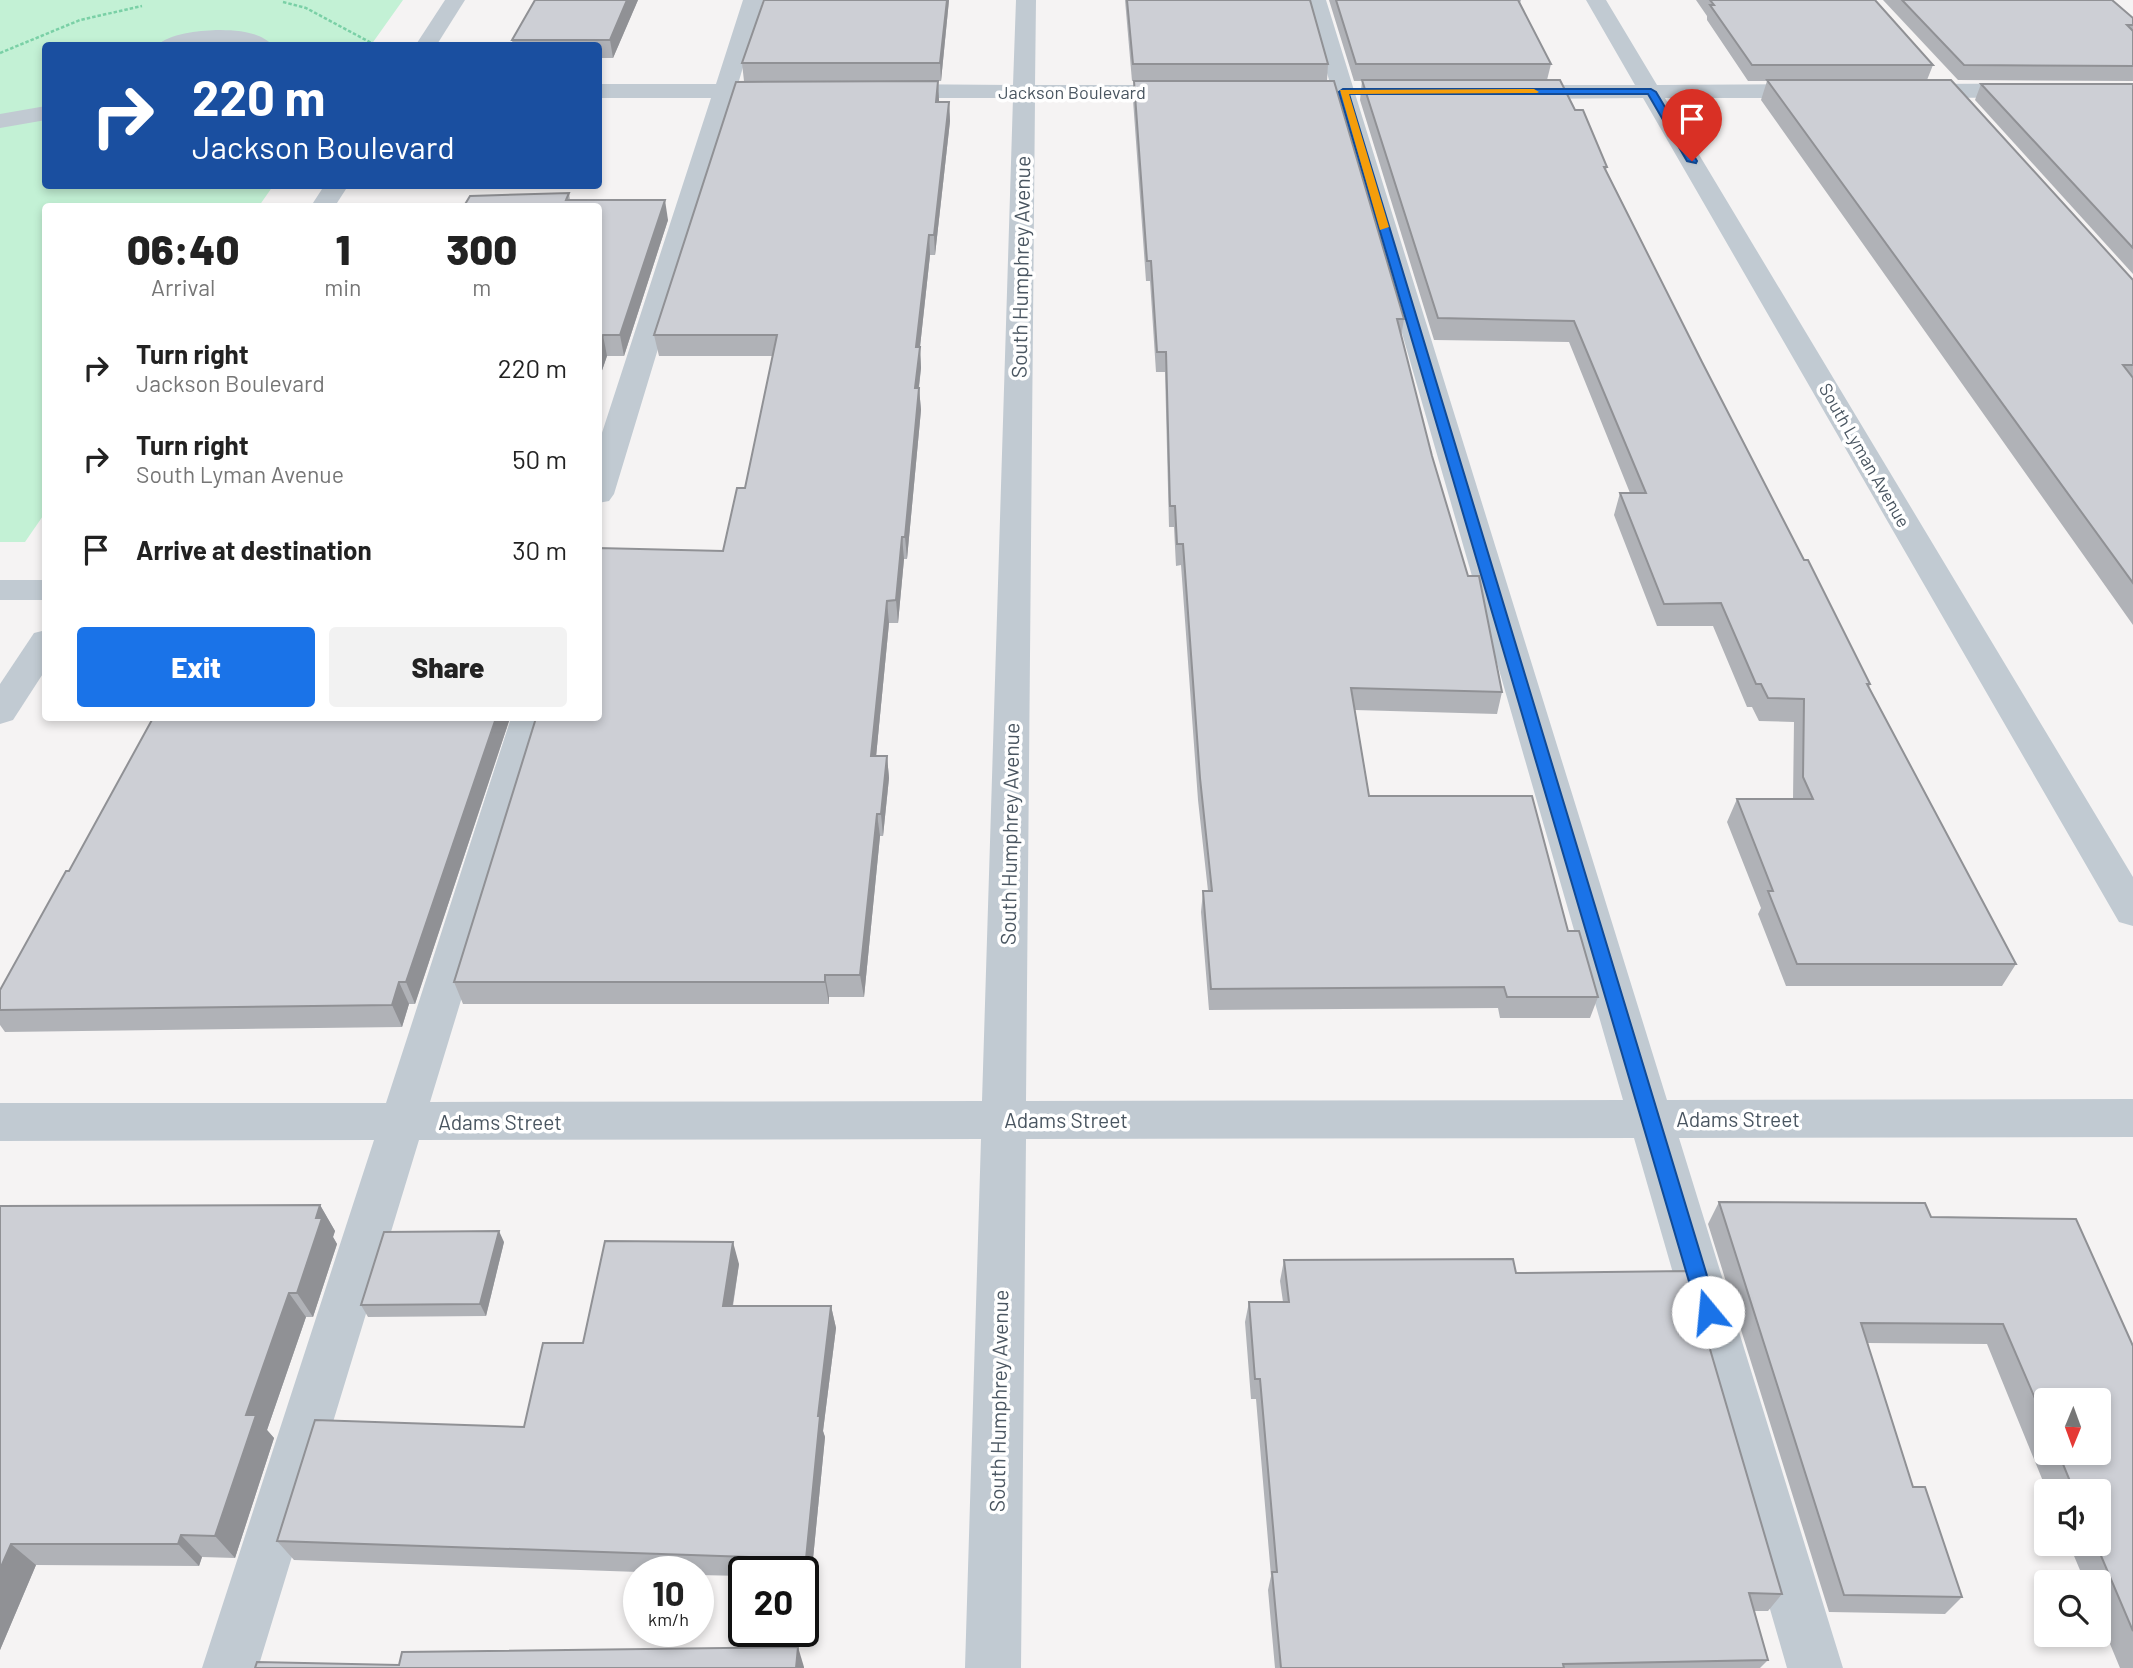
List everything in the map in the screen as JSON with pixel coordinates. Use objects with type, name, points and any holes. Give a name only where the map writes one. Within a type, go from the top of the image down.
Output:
[{"type":"street","points":[[428,42],[455,0]]},
{"type":"street","points":[[602,481],[753,0]]},
{"type":"street","name":"South Humphrey Avenue","points":[[993,1668],[1026,0]]},
{"type":"street","points":[[1316,0],[1815,1668]]},
{"type":"street","name":"South Lyman Avenue","points":[[1596,0],[2133,911]]},
{"type":"street","points":[[190,42],[219,37],[257,42]]},
{"type":"street","points":[[1932,69],[1973,115]]},
{"type":"street","points":[[1885,91],[2133,90]]},
{"type":"street","points":[[602,91],[808,91]]},
{"type":"street","name":"Jackson Boulevard","points":[[864,91],[1203,92]]},
{"type":"street","points":[[1497,92],[1831,91]]},
{"type":"street","points":[[0,121],[42,114]]},
{"type":"street","points":[[0,590],[42,590]]},
{"type":"street","points":[[0,712],[42,647]]},
{"type":"street","points":[[230,1668],[528,721]]},
{"type":"street","name":"Adams Street","points":[[0,1122],[2133,1118]]},
{"type":"path","points":[[304,0],[306,8]]},
{"type":"path","points":[[278,1],[306,8],[370,42]]},
{"type":"path","points":[[0,53],[80,20],[152,5]]},
{"type":"green space","points":[[0,0],[403,0],[373,42],[42,42],[42,189],[271,189],[261,203],[42,203],[42,517],[25,542],[0,542]]},
{"type":"building","points":[[535,0],[627,0],[610,40],[512,40]]},
{"type":"building","points":[[764,0],[947,0],[940,63],[742,63]]},
{"type":"building","points":[[1127,0],[1310,0],[1328,64],[1133,64]]},
{"type":"building","points":[[1336,0],[1518,0],[1551,64],[1356,64]]},
{"type":"building","points":[[1710,0],[1875,0],[1933,65],[1752,65],[1710,5],[1714,5]]},
{"type":"building","points":[[1902,0],[2112,0],[2133,18],[2133,25],[2127,25],[2133,31],[2133,66],[1964,65]]},
{"type":"building","points":[[1362,80],[1560,80],[1575,110],[1583,110],[1607,167],[1604,167],[1702,362],[1804,560],[1808,560],[1870,684],[1867,684],[2016,964],[1797,964],[1768,891],[1773,891],[1737,799],[1813,799],[1803,777],[1804,699],[1768,698],[1761,684],[1756,684],[1721,603],[1664,604],[1620,493],[1646,493],[1574,321],[1438,318]]},
{"type":"building","points":[[1767,80],[1951,80],[2133,280],[2133,365],[2123,365],[2133,378],[2133,583]]},
{"type":"building","points":[[938,81],[936,102],[949,102],[934,235],[929,235],[916,347],[920,347],[915,388],[919,388],[905,537],[902,537],[896,600],[887,601],[871,756],[887,756],[881,814],[877,814],[860,975],[825,975],[825,982],[454,982],[535,721],[602,721],[602,548],[723,551],[737,488],[745,488],[777,335],[654,335],[736,82]]},
{"type":"building","points":[[1134,81],[1334,81],[1404,319],[1397,319],[1432,456],[1468,576],[1479,576],[1502,692],[1351,688],[1369,796],[1532,796],[1568,931],[1579,931],[1598,997],[1507,997],[1504,987],[1211,989],[1203,891],[1212,891],[1200,778],[1183,544],[1177,544],[1175,506],[1170,506],[1166,352],[1157,352],[1151,261],[1147,261]]},
{"type":"building","points":[[1981,84],[2133,84],[2133,248]]},
{"type":"building","points":[[569,193],[566,200],[665,200],[620,335],[603,335],[602,337],[602,203],[466,203],[470,196]]},
{"type":"building","points":[[151,721],[495,721],[406,982],[399,982],[392,1005],[0,1010],[0,990],[66,871],[69,871]]},
{"type":"building","points":[[1719,1202],[1925,1203],[1931,1217],[2076,1219],[2133,1346],[2133,1631],[2111,1579],[2111,1570],[2107,1570],[2101,1556],[2111,1556],[2111,1479],[2069,1479],[2063,1465],[2111,1465],[2111,1388],[2034,1388],[2034,1396],[2003,1324],[1861,1323],[1913,1487],[1925,1487],[1962,1597],[1844,1595]]},
{"type":"building","points":[[320,1205],[316,1218],[322,1218],[297,1293],[289,1293],[246,1415],[256,1415],[215,1536],[181,1535],[178,1544],[11,1544],[0,1569],[0,1206]]},
{"type":"building","points":[[499,1231],[480,1304],[361,1305],[384,1232]]},
{"type":"building","points":[[605,1241],[733,1242],[723,1306],[831,1306],[818,1416],[806,1556],[728,1556],[277,1541],[315,1420],[524,1427],[543,1343],[583,1343]]},
{"type":"building","points":[[1513,1259],[1516,1273],[1687,1271],[1782,1594],[1749,1593],[1768,1660],[1563,1664],[1564,1668],[1281,1668],[1272,1572],[1277,1572],[1260,1379],[1255,1379],[1249,1302],[1289,1302],[1284,1260]]},
{"type":"building","points":[[798,1647],[796,1668],[255,1668],[257,1662],[399,1665],[402,1652]]},
{"type":"slow traffic","points":[[1384,227],[1343,92],[1534,92]]},
{"type":"route","points":[[1692,161],[1651,92],[1343,92],[1708,1312]]}]
